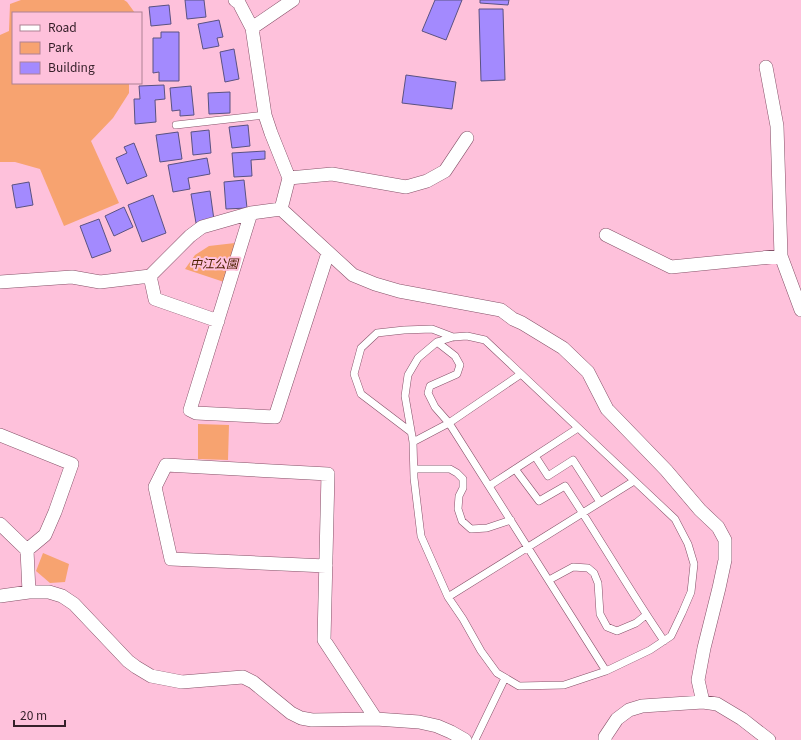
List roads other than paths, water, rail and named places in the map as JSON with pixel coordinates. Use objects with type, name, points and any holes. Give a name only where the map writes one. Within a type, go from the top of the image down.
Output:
[{"type":"street","points":[[235,0],[239,3],[252,28],[265,114],[271,134],[289,178],[281,209]]},
{"type":"street","points":[[252,28],[293,0]]},
{"type":"street","points":[[766,67],[777,126],[781,256],[801,310]]},
{"type":"street","points":[[289,178],[332,174],[406,187],[427,181],[445,171],[467,138]]},
{"type":"street","points":[[0,282],[72,276],[100,282],[150,276],[190,236],[202,227],[251,213],[281,209]]},
{"type":"street","points":[[281,209],[353,275],[375,284],[399,291],[501,310],[513,319],[563,348],[588,372],[607,409],[666,470],[700,510],[718,527],[725,540],[725,560],[720,588],[704,648],[698,680],[703,702]]},
{"type":"street","points":[[251,213],[190,410],[196,413],[275,417],[328,253]]},
{"type":"street","points":[[606,235],[672,267],[781,256]]},
{"type":"street","points":[[150,276],[154,299],[218,321]]},
{"type":"street","points":[[0,435],[72,464],[45,535],[26,550]]},
{"type":"street","points":[[326,566],[171,559],[155,487],[166,465],[328,474],[326,566],[324,640],[376,719]]},
{"type":"street","points":[[0,524],[26,550],[29,592]]},
{"type":"street","points":[[0,596],[29,592],[49,592],[62,596],[74,604],[128,661],[151,676],[182,682],[243,678],[253,682],[301,718],[312,720],[376,719],[419,722],[437,726],[465,740]]},
{"type":"street","points":[[604,740],[618,719],[629,710],[642,706],[703,702],[717,704],[742,719],[769,740]]},
{"type":"lane","points":[[176,125],[265,114]]},
{"type":"lane","points":[[411,432],[361,394],[354,374],[360,348],[377,333],[432,329],[453,337]]},
{"type":"lane","points":[[467,336],[485,340],[676,520],[688,544],[694,564],[692,592],[671,636],[650,650],[606,671],[564,685],[519,686],[498,673],[481,651],[463,619],[448,597],[421,536],[414,478],[413,442],[406,396],[408,375],[418,358],[437,342],[453,337],[467,336]]},
{"type":"lane","points":[[437,342],[455,356],[460,365],[457,374],[430,386],[428,393],[436,407],[449,423],[606,671]]},
{"type":"lane","points":[[413,442],[449,423],[521,374]]},
{"type":"lane","points":[[489,486],[578,428]]},
{"type":"lane","points":[[535,456],[548,476],[573,460],[600,502]]},
{"type":"lane","points":[[414,469],[450,469],[457,473],[462,479],[458,509],[462,521],[471,529],[487,528],[511,520]]},
{"type":"lane","points":[[515,469],[539,502],[565,486],[664,641]]},
{"type":"lane","points":[[448,597],[634,480]]},
{"type":"lane","points":[[549,580],[574,567],[588,568],[594,574],[598,583],[600,614],[607,627],[617,631],[636,623],[646,615]]},
{"type":"lane","points":[[475,740],[505,678]]},
{"type":"park label","name":"中江公園","points":[[214,262]]}]
